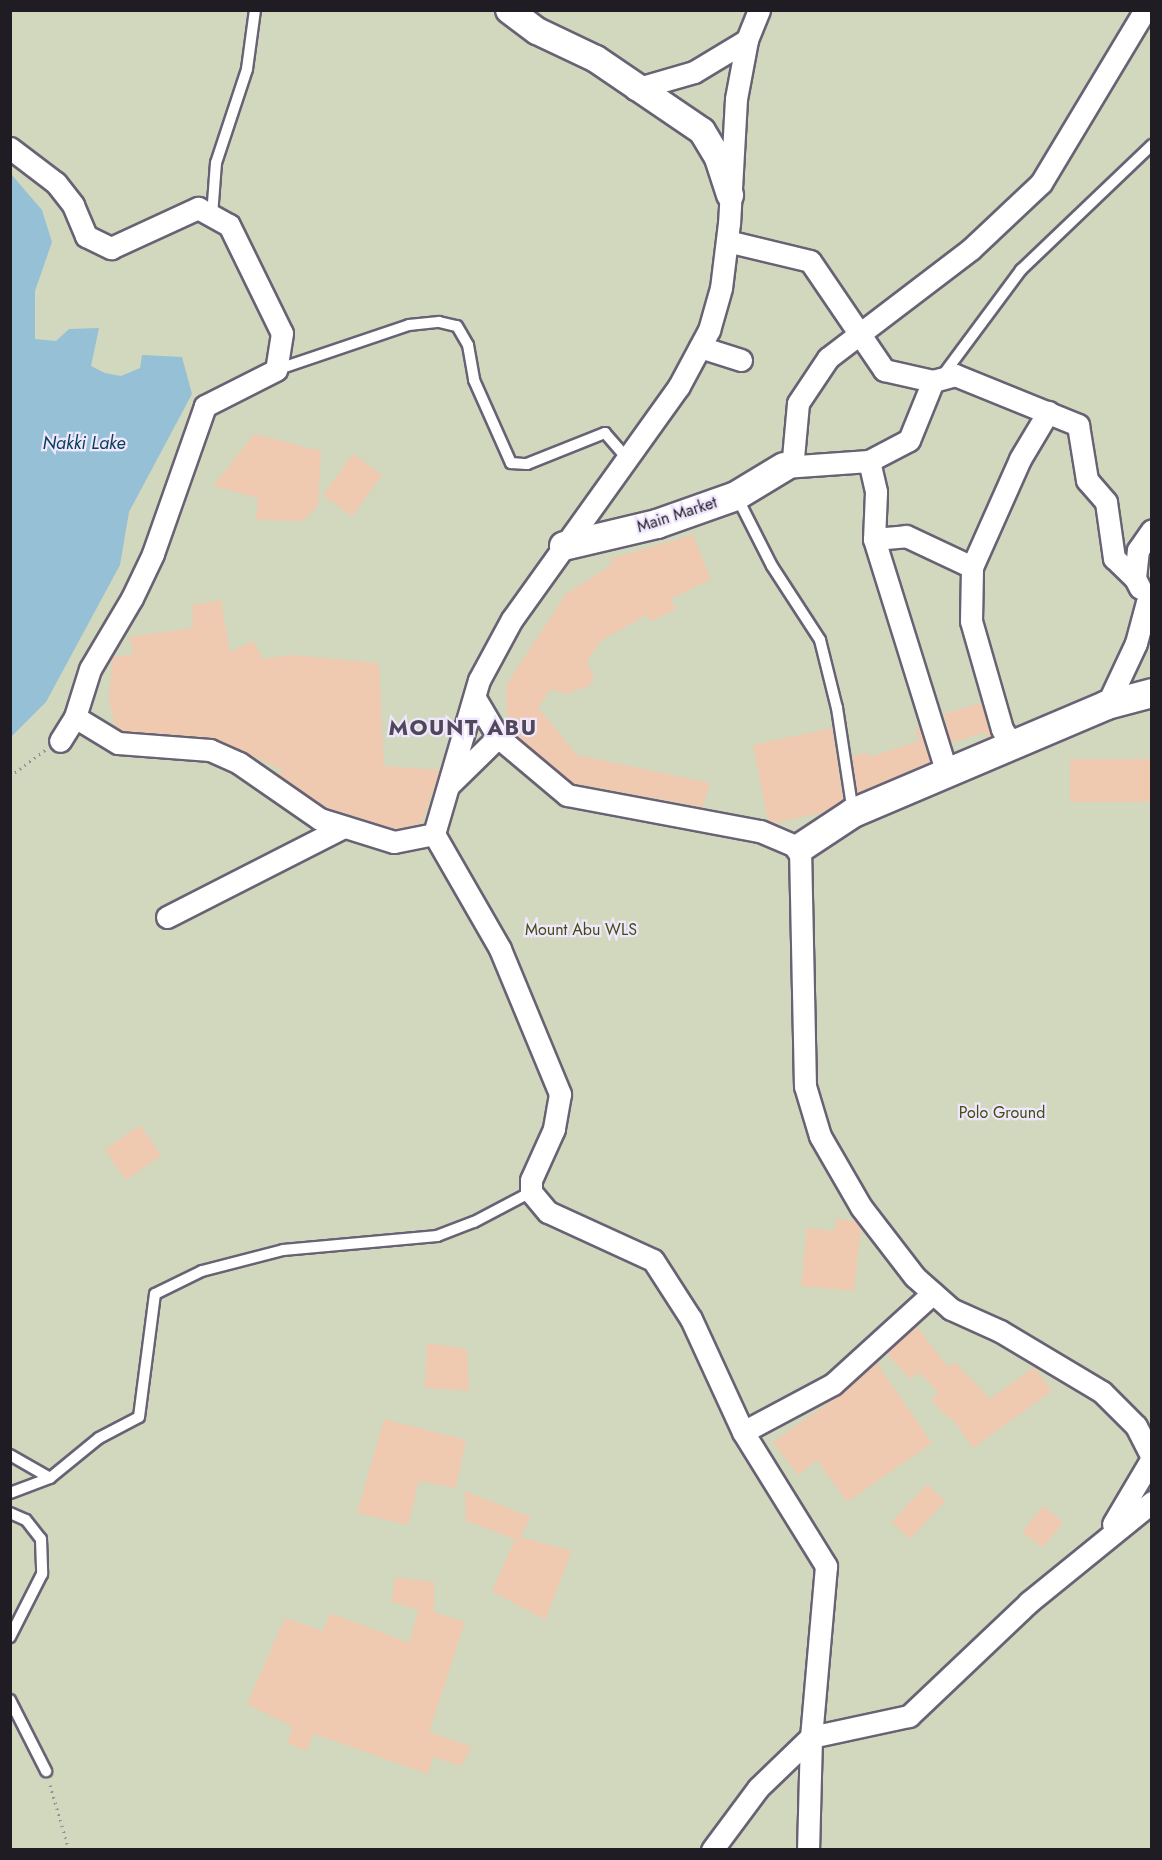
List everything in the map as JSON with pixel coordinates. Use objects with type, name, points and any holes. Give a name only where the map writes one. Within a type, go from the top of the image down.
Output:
[{"type":"main road","name":"Main Market","points":[[564,546],[657,524],[736,496],[784,467]]},
{"type":"main road","points":[[800,848],[853,813],[1107,705],[1152,693]]},
{"type":"street","points":[[509,10],[537,31],[596,58],[635,89],[702,131],[718,158],[730,195]]},
{"type":"street","points":[[759,10],[747,40],[736,99],[727,241],[721,288],[710,330],[679,386],[625,456],[512,619],[479,680],[434,834],[500,949],[560,1094],[554,1129],[531,1180],[531,1192],[548,1212],[653,1260],[691,1319],[743,1432],[826,1566],[811,1737],[808,1850]]},
{"type":"street","points":[[784,467],[794,458],[798,403],[828,358],[971,249],[1041,183],[1145,10]]},
{"type":"street","points":[[635,89],[694,72],[747,40]]},
{"type":"street","points":[[10,148],[57,183],[73,205],[86,236],[111,248],[198,208],[229,225],[282,333],[276,370],[205,406],[153,554],[132,598],[90,669],[75,717],[60,741]]},
{"type":"street","points":[[727,241],[810,261],[884,370],[937,380],[955,375],[1078,425],[1087,480],[1106,502],[1114,558],[1136,578],[1149,605],[1136,643],[1107,705]]},
{"type":"street","points":[[700,347],[741,360]]},
{"type":"street","points":[[784,467],[868,461],[909,440],[937,380]]},
{"type":"street","points":[[1014,745],[1002,729],[971,621],[972,567],[1020,459],[1048,412]]},
{"type":"street","points":[[868,461],[876,492],[874,539],[947,773]]},
{"type":"street","points":[[1136,578],[1138,550],[1152,530]]},
{"type":"street","points":[[874,539],[906,536],[972,567]]},
{"type":"street","points":[[475,698],[498,737],[567,795],[760,831],[800,848],[806,1086],[820,1136],[861,1207],[915,1277],[951,1309],[1000,1331],[1102,1392],[1144,1428],[1152,1458],[1122,1513],[1100,1541]]},
{"type":"street","points":[[75,717],[118,743],[210,750],[239,763],[320,819],[344,827],[394,842],[434,834]]},
{"type":"street","points":[[448,787],[498,737]]},
{"type":"street","points":[[166,917],[344,827]]},
{"type":"street","points":[[743,1432],[833,1384],[933,1293]]},
{"type":"street","points":[[712,1850],[758,1788],[811,1737],[909,1716],[1100,1541],[1152,1502]]},
{"type":"lane","points":[[212,216],[216,163],[247,69],[255,10]]},
{"type":"lane","points":[[937,380],[1021,270],[1152,145]]},
{"type":"lane","points":[[276,370],[409,325],[439,322],[458,326],[468,345],[474,380],[511,463],[527,464],[605,433],[625,456]]},
{"type":"lane","points":[[736,496],[772,566],[820,640],[837,708],[853,813]]},
{"type":"lane","points":[[10,1493],[50,1478],[99,1438],[139,1417],[155,1294],[202,1271],[283,1250],[437,1236],[474,1222],[531,1192]]},
{"type":"lane","points":[[10,1455],[50,1478]]},
{"type":"lane","points":[[10,1514],[26,1520],[41,1539],[42,1574],[10,1637]]},
{"type":"lane","points":[[10,1700],[46,1771]]},
{"type":"path","points":[[10,776],[60,741]]},
{"type":"path","points":[[46,1771],[69,1850]]},
{"type":"green space","name":"Mount Abu WLS","points":[[11,11],[1151,11],[1151,1850],[11,1850]]},
{"type":"water","name":"Nakki Lake","points":[[11,174],[42,210],[52,242],[35,291],[35,339],[56,341],[69,329],[99,328],[91,366],[105,373],[121,376],[140,368],[142,355],[182,357],[192,394],[129,512],[120,565],[46,702],[11,737]]},
{"type":"building","points":[[254,434],[321,451],[318,506],[303,521],[256,520],[258,498],[213,486]]},
{"type":"building","points":[[353,454],[382,475],[352,516],[323,495]]},
{"type":"building","points":[[693,535],[711,579],[671,599],[676,609],[651,622],[647,615],[602,640],[587,660],[594,678],[587,687],[565,694],[551,689],[538,707],[577,755],[710,783],[703,807],[572,783],[508,729],[506,685],[566,594],[613,564],[609,559]]},
{"type":"building","points":[[221,600],[230,652],[253,641],[263,659],[291,655],[379,663],[384,766],[440,770],[422,823],[395,829],[326,807],[276,773],[284,771],[215,738],[122,731],[115,726],[109,700],[112,657],[134,654],[129,637],[193,628],[192,605]]},
{"type":"building","points":[[981,703],[991,736],[987,738],[986,732],[951,743],[944,714]]},
{"type":"building","points":[[832,728],[843,800],[822,813],[775,823],[768,821],[753,745]]},
{"type":"building","points":[[920,728],[930,762],[858,793],[852,757],[867,752],[869,757],[919,741],[915,729]]},
{"type":"building","points":[[1070,759],[1152,759],[1152,802],[1070,802]]},
{"type":"building","points":[[140,1125],[161,1155],[126,1180],[105,1150]]},
{"type":"building","points":[[836,1219],[856,1221],[861,1228],[854,1291],[801,1286],[807,1228],[834,1231]]},
{"type":"building","points":[[917,1327],[948,1367],[955,1362],[990,1399],[1034,1367],[1052,1391],[973,1448],[950,1416],[948,1418],[931,1400],[939,1393],[919,1372],[910,1379],[886,1353]]},
{"type":"building","points":[[427,1343],[467,1349],[469,1391],[425,1388]]},
{"type":"building","points":[[876,1362],[932,1443],[847,1502],[817,1460],[798,1475],[773,1442],[841,1394]]},
{"type":"building","points":[[384,1419],[466,1440],[456,1488],[419,1481],[408,1525],[357,1513]]},
{"type":"building","points":[[927,1484],[945,1501],[910,1539],[892,1522]]},
{"type":"building","points":[[465,1491],[531,1517],[520,1537],[572,1551],[545,1620],[492,1591],[515,1539],[466,1521]]},
{"type":"building","points":[[1043,1506],[1063,1522],[1042,1548],[1022,1532]]},
{"type":"building","points":[[395,1577],[434,1582],[434,1612],[465,1622],[429,1732],[472,1747],[461,1766],[433,1757],[428,1774],[314,1734],[306,1751],[287,1743],[293,1727],[247,1704],[285,1618],[323,1631],[330,1613],[409,1643],[419,1610],[392,1602]]},
{"type":"district","name":"MOUNT ABU","points":[[463,728]]},
{"type":"park label","name":"Polo Ground","points":[[1002,1113]]}]
